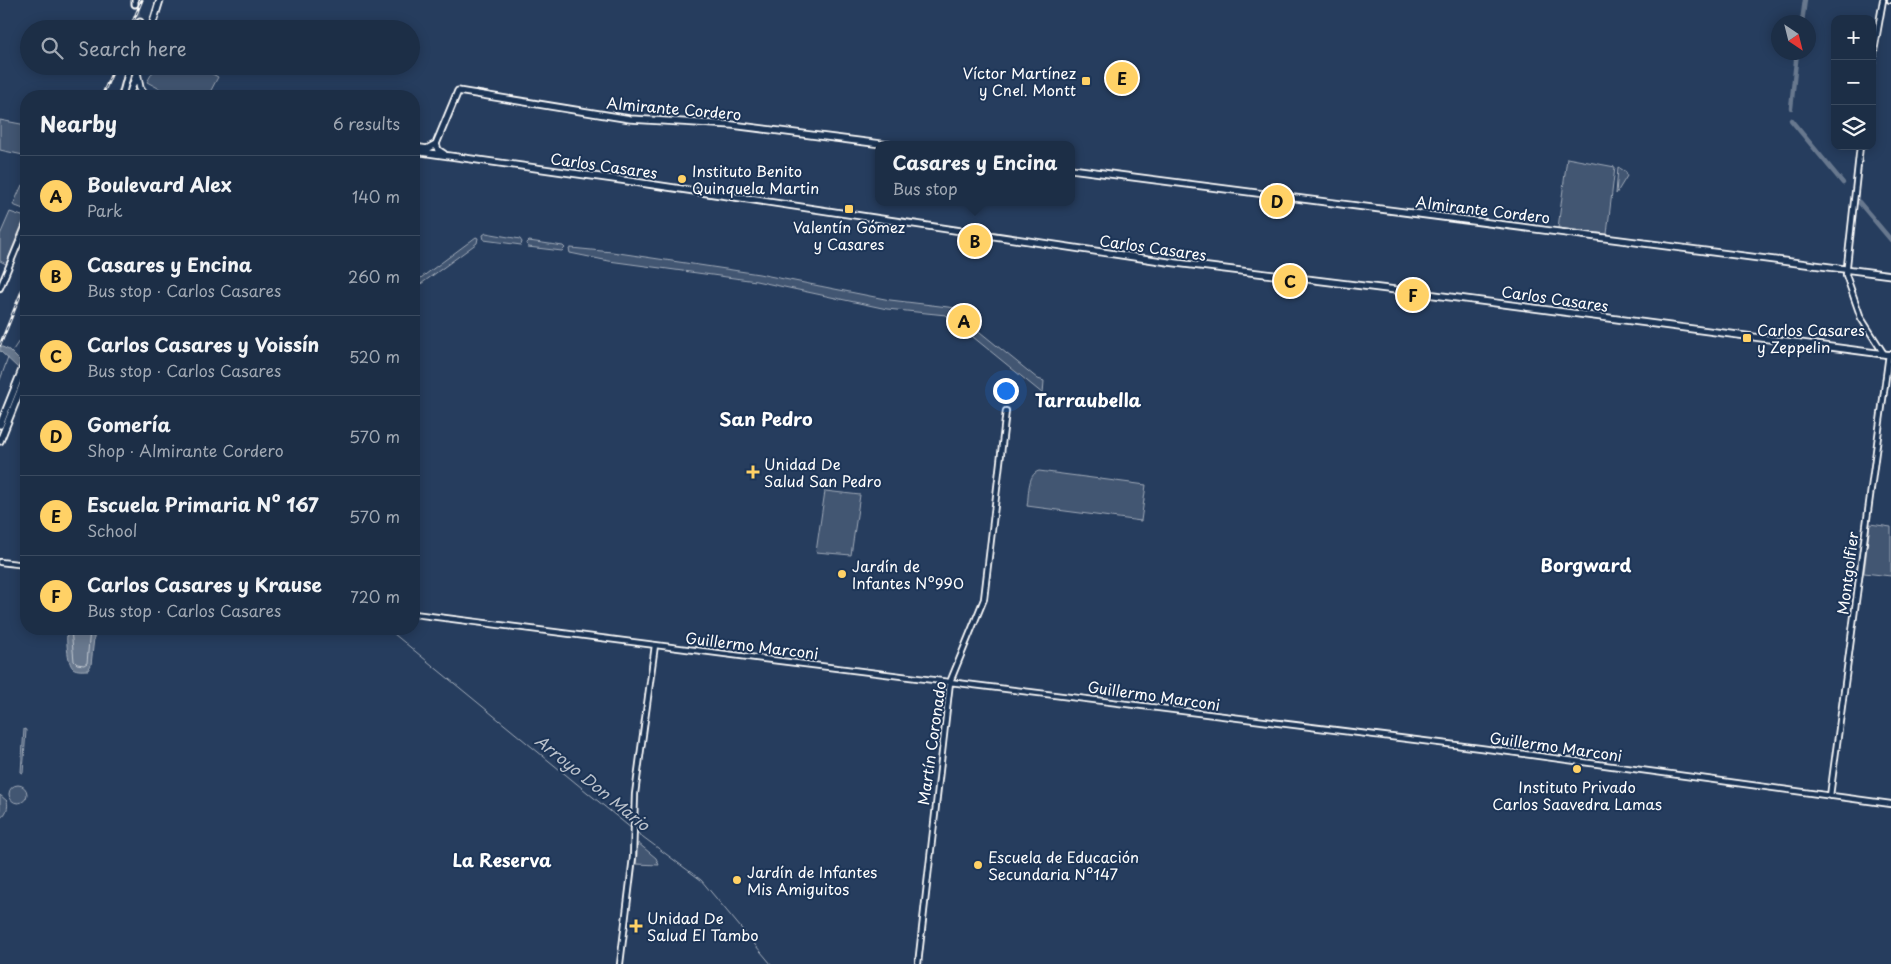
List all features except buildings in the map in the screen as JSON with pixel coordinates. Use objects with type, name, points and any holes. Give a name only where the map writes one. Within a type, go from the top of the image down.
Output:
[{"type":"main road","points":[[154,20],[160,0]]},
{"type":"main road","points":[[124,90],[128,75]]},
{"type":"main road","points":[[131,90],[136,75]]},
{"type":"main road","points":[[139,75],[141,90]]},
{"type":"main road","name":"Almirante Cordero","points":[[436,144],[458,91],[630,119],[732,125],[875,143]]},
{"type":"main road","points":[[420,147],[430,148],[436,144],[438,150],[446,155]]},
{"type":"main road","name":"Carlos Casares","points":[[420,152],[1168,262],[1888,354]]},
{"type":"main road","name":"Almirante Cordero","points":[[1075,170],[1891,275]]},
{"type":"main road","points":[[0,424],[20,375]]},
{"type":"main road","points":[[0,441],[20,391]]},
{"type":"street","points":[[1873,60],[1883,0]]},
{"type":"street","points":[[1860,150],[1846,275],[1857,308],[1868,330],[1888,354]]},
{"type":"street","points":[[0,288],[20,240]]},
{"type":"street","name":"Montgolfier","points":[[1830,796],[1888,354]]},
{"type":"street","name":"Martín Coronado","points":[[918,964],[950,682],[984,599],[1006,411]]},
{"type":"street","points":[[0,562],[20,564]]},
{"type":"street","name":"Guillermo Marconi","points":[[420,615],[1490,749],[1891,804]]},
{"type":"street","points":[[620,964],[633,857],[635,794],[654,645]]},
{"type":"shaded area","points":[[151,75],[214,75],[218,77],[211,90],[162,90],[147,82]]},
{"type":"shaded area","points":[[0,120],[20,124],[20,154],[0,150]]},
{"type":"shaded area","points":[[1567,158],[1615,167],[1607,234],[1558,228]]},
{"type":"shaded area","points":[[1618,167],[1626,172],[1627,176],[1616,194]]},
{"type":"shaded area","points":[[20,189],[20,208],[13,205]]},
{"type":"shaded area","points":[[10,212],[20,215],[20,229],[6,264],[0,261],[0,235]]},
{"type":"shaded area","points":[[486,233],[520,239],[522,242],[521,245],[484,240],[483,235]]},
{"type":"shaded area","points":[[476,237],[478,238],[477,243],[420,285],[420,279]]},
{"type":"shaded area","points":[[529,241],[563,246],[565,248],[562,251],[528,247],[527,243]]},
{"type":"shaded area","points":[[569,249],[612,252],[759,274],[890,300],[973,310],[973,324],[975,328],[1038,379],[1044,381],[1043,394],[946,315],[887,309],[756,281],[609,261],[570,253]]},
{"type":"shaded area","points":[[1039,471],[1146,485],[1141,521],[1027,506],[1030,481],[1032,476]]},
{"type":"shaded area","points":[[825,491],[860,495],[851,555],[816,552]]},
{"type":"shaded area","points":[[1870,524],[1891,527],[1891,576],[1864,573]]},
{"type":"shaded area","points":[[24,729],[26,730],[23,773],[21,772]]},
{"type":"shaded area","points":[[18,785],[24,788],[27,794],[24,800],[18,803],[12,800],[9,794],[12,788]]},
{"type":"shaded area","points":[[0,795],[7,801],[8,806],[0,818]]},
{"type":"shaded area","points":[[638,843],[656,858],[659,865],[636,864]]},
{"type":"water","points":[[0,346],[9,350],[20,361],[19,369],[0,351]]},
{"type":"water","points":[[67,635],[94,635],[91,665],[88,670],[76,670],[71,665],[67,649]]},
{"type":"waterway","points":[[1803,15],[1805,0]]},
{"type":"waterway","points":[[1791,108],[1796,60]]},
{"type":"waterway","points":[[1791,120],[1843,183]]},
{"type":"waterway","points":[[1859,202],[1891,240]]},
{"type":"waterway","points":[[13,350],[20,340]]},
{"type":"waterway","points":[[0,380],[8,358]]},
{"type":"waterway","name":"Arroyo Don Mario","points":[[395,635],[632,829]]},
{"type":"waterway","name":"Arroyo Don Mario","points":[[635,831],[701,880],[771,964]]},
{"type":"tunnel","points":[[135,4],[139,20]]},
{"type":"railway","points":[[134,20],[142,0]]},
{"type":"railway","points":[[105,90],[111,75]]},
{"type":"railway","points":[[0,345],[20,296]]},
{"type":"place","name":"Escuela Primaria Nº 167","points":[[1122,78]]},
{"type":"place","name":"Víctor Martínez y Cnel. Montt","points":[[1086,81]]},
{"type":"place","name":"Instituto Benito Quinquela Martin","points":[[682,179]]},
{"type":"place","name":"Gomería","points":[[1277,201]]},
{"type":"place","name":"Valentín Gómez y Casares","points":[[849,209]]},
{"type":"place","name":"Casares y Encina","points":[[975,241]]},
{"type":"place","name":"Carlos Casares y Voissín","points":[[1290,281]]},
{"type":"place","name":"Carlos Casares y Krause","points":[[1413,295]]},
{"type":"place","name":"Boulevard Alex","points":[[964,321]]},
{"type":"place","name":"Carlos Casares y Zeppelin","points":[[1747,338]]},
{"type":"place","name":"Unidad De Salud San Pedro","points":[[753,472]]},
{"type":"place","name":"Jardín de Infantes Nº990","points":[[842,574]]},
{"type":"place","name":"Instituto Privado Carlos Saavedra Lamas","points":[[1577,769]]},
{"type":"place","name":"Escuela de Educación Secundaria Nº147","points":[[978,865]]},
{"type":"place","name":"Jardín de Infantes Mis Amiguitos","points":[[737,880]]},
{"type":"place","name":"Unidad De Salud El Tambo","points":[[636,926]]},
{"type":"district","name":"Tarraubella","points":[[1088,399]]},
{"type":"district","name":"San Pedro","points":[[766,418]]},
{"type":"district","name":"Borgward","points":[[1586,564]]},
{"type":"district","name":"La Reserva","points":[[502,859]]}]
